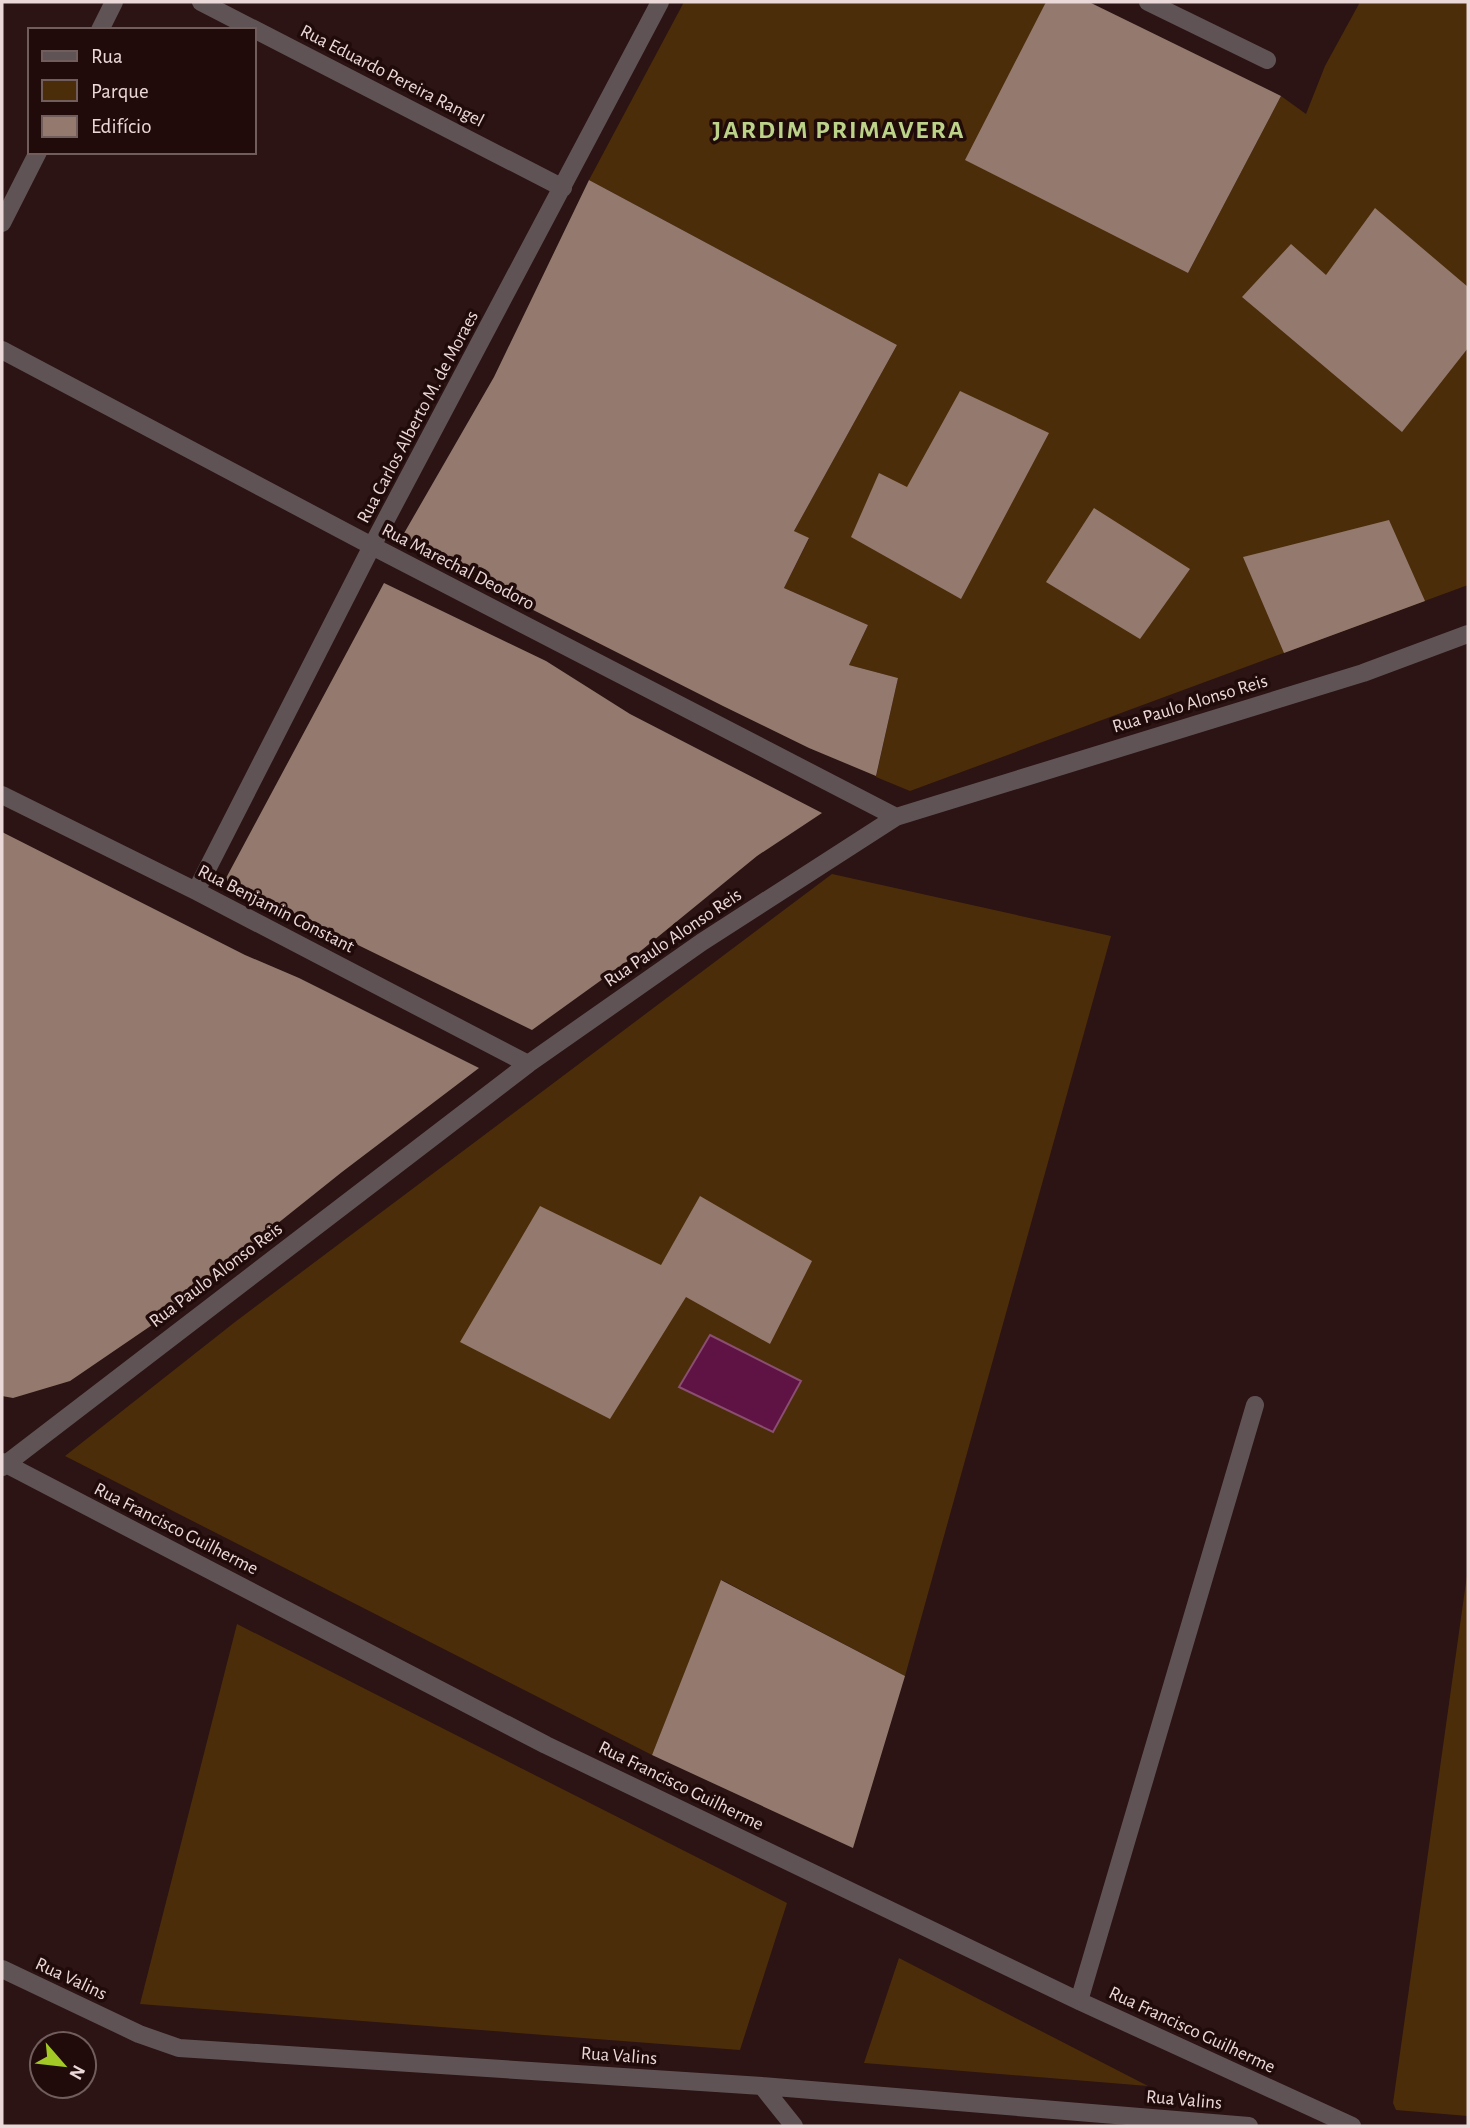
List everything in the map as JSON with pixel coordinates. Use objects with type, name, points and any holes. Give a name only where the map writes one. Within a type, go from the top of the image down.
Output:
[{"type":"street","points":[[101,28],[114,2]]},
{"type":"street","name":"Rua Eduardo Pereira Rangel","points":[[201,2],[252,28]]},
{"type":"street","name":"Rua Carlos Alberto M. de Moraes","points":[[196,891],[372,546],[660,2]]},
{"type":"street","points":[[1148,2],[1267,60]]},
{"type":"street","name":"Rua Eduardo Pereira Rangel","points":[[256,30],[563,188]]},
{"type":"street","points":[[2,223],[37,154]]},
{"type":"street","name":"Rua Marechal Deodoro","points":[[2,350],[372,546],[896,817]]},
{"type":"street","name":"Rua Paulo Alonso Reis","points":[[2,1464],[528,1064],[702,942],[896,817],[1363,673],[1468,634]]},
{"type":"street","name":"Rua Benjamin Constant","points":[[2,795],[196,891],[528,1064]]},
{"type":"street","points":[[1079,2001],[1255,1405]]},
{"type":"street","name":"Rua Francisco Guilherme","points":[[2,1464],[546,1745],[1079,2001],[1352,2126]]},
{"type":"street","name":"Rua Valins","points":[[2,1969],[139,2034],[179,2048],[762,2086],[1249,2126]]},
{"type":"street","points":[[762,2086],[794,2126]]},
{"type":"green space","points":[[684,2],[1046,2],[1033,30],[1081,217],[1188,273],[1281,96],[1306,114],[1325,66],[1360,2],[1468,2],[1468,585],[910,791],[876,777],[898,678],[849,665],[868,625],[784,588],[809,539],[794,531],[897,345],[589,180]]},
{"type":"green space","points":[[832,874],[1111,936],[905,1676],[722,1580],[652,1755],[65,1456],[235,1322]]},
{"type":"green space","points":[[1468,1568],[1468,2116],[1396,2110],[1393,2103]]},
{"type":"green space","points":[[237,1624],[787,1903],[740,2050],[140,2004]]},
{"type":"green space","points":[[899,1958],[1148,2086],[864,2063]]},
{"type":"shaded area","points":[[710,1335],[801,1381],[773,1432],[679,1387]]},
{"type":"building","points":[[1046,2],[1089,2],[1281,96],[1188,273],[965,160]]},
{"type":"building","points":[[589,180],[897,345],[794,531],[809,538],[784,588],[868,625],[849,665],[898,678],[876,776],[809,748],[723,706],[399,542],[494,377]]},
{"type":"building","points":[[1375,208],[1468,287],[1468,348],[1402,432],[1242,297],[1291,244],[1326,275]]},
{"type":"building","points":[[960,391],[1049,433],[961,599],[851,537],[879,473],[907,487]]},
{"type":"building","points":[[1094,508],[1190,569],[1140,639],[1046,582]]},
{"type":"building","points":[[1389,520],[1425,601],[1284,653],[1243,557]]},
{"type":"building","points":[[384,583],[546,661],[630,714],[822,813],[757,856],[632,958],[532,1030],[225,880]]},
{"type":"building","points":[[2,832],[245,955],[299,978],[479,1068],[238,1255],[196,1295],[70,1381],[13,1398],[2,1396]]},
{"type":"building","points":[[700,1196],[812,1261],[770,1344],[686,1297],[610,1419],[460,1342],[540,1206],[661,1265]]},
{"type":"building","points":[[721,1580],[905,1676],[853,1848],[652,1755]]},
{"type":"district","name":"JARDIM PRIMAVERA","points":[[839,130]]}]
